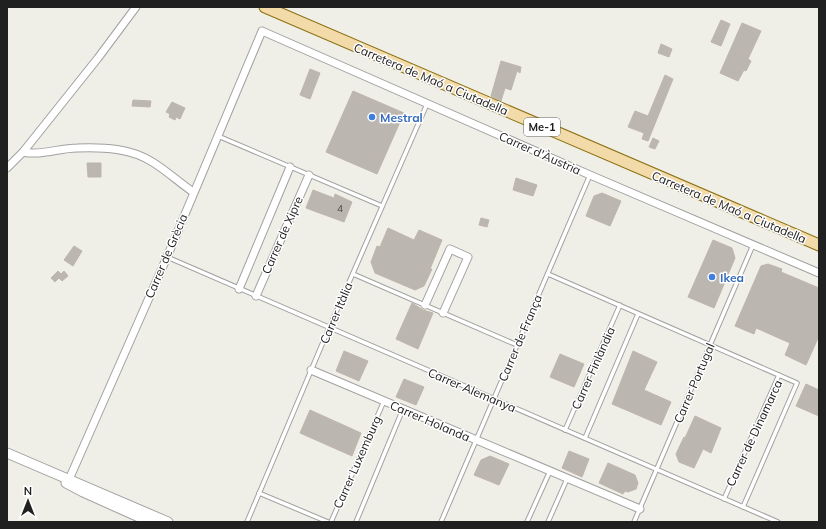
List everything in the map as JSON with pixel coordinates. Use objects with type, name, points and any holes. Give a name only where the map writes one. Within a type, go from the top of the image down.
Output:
[{"type":"main road","name":"Carretera de Maó a Ciutadella","points":[[265,7],[819,245]]},
{"type":"street","points":[[7,168],[23,152],[98,58],[136,7]]},
{"type":"street","name":"Carrer d'Àustria","points":[[262,31],[590,175],[819,273]]},
{"type":"street","name":"Carrer de Grècia","points":[[68,482],[262,31]]},
{"type":"street","points":[[23,152],[33,154],[76,148],[107,148],[128,152],[153,162],[194,192]]},
{"type":"street","name":"Carrer de Xipre","points":[[239,289],[290,167]]},
{"type":"street","name":"Carrer de Xipre","points":[[256,296],[309,175]]},
{"type":"street","points":[[425,305],[450,249],[468,257],[443,313]]},
{"type":"street","name":"Carrer Holanda","points":[[311,370],[640,509]]},
{"type":"street","points":[[7,453],[68,482],[83,492],[150,522]]},
{"type":"street","points":[[7,458],[68,482],[85,485],[168,522]]},
{"type":"lane","name":"Carrer Itàlia","points":[[247,522],[329,328],[427,104]]},
{"type":"lane","points":[[218,136],[382,206]]},
{"type":"lane","name":"Carrer de França","points":[[441,522],[590,175]]},
{"type":"lane","name":"Carrer Portugal","points":[[634,522],[753,245]]},
{"type":"lane","name":"Carrer Alemanya","points":[[166,257],[778,522]]},
{"type":"lane","points":[[353,274],[517,345]]},
{"type":"lane","points":[[548,274],[779,375]]},
{"type":"lane","name":"Carrer Finlàndia","points":[[565,430],[620,305]]},
{"type":"lane","name":"Carrer Finlàndia","points":[[585,438],[638,314]]},
{"type":"lane","name":"Carrer de Dinamarca","points":[[724,499],[779,375],[797,383],[743,507]]},
{"type":"lane","name":"Carrer Luxemburg","points":[[331,522],[384,401]]},
{"type":"lane","name":"Carrer Luxemburg","points":[[356,522],[403,409]]},
{"type":"lane","points":[[527,522],[550,471]]},
{"type":"lane","points":[[548,522],[567,479]]},
{"type":"lane","name":"Carrer Luxemburg","points":[[259,493],[328,522]]},
{"type":"building","points":[[721,20],[730,24],[721,46],[711,42]]},
{"type":"building","points":[[742,23],[761,31],[748,59],[751,61],[746,71],[744,70],[738,81],[720,73]]},
{"type":"building","points":[[661,44],[672,49],[669,57],[658,53]]},
{"type":"building","points":[[501,61],[521,67],[520,73],[517,71],[511,90],[505,88],[501,101],[491,96]]},
{"type":"building","points":[[310,69],[320,73],[310,99],[300,95]]},
{"type":"building","points":[[665,75],[673,79],[648,141],[642,139],[644,133],[628,127],[635,111],[648,116]]},
{"type":"building","points":[[353,91],[404,113],[377,174],[326,152]]},
{"type":"building","points":[[133,100],[151,101],[150,107],[132,106]]},
{"type":"building","points":[[172,102],[185,108],[180,119],[176,117],[175,120],[169,117],[170,114],[166,112]]},
{"type":"building","points":[[653,138],[659,141],[655,149],[649,147]]},
{"type":"building","points":[[87,163],[101,163],[101,177],[88,177]]},
{"type":"building","points":[[516,178],[537,185],[533,196],[513,190]]},
{"type":"building","points":[[313,190],[334,198],[335,194],[352,202],[344,222],[306,208]]},
{"type":"building","points":[[602,193],[621,201],[610,226],[586,216],[594,196]]},
{"type":"building","points":[[481,218],[489,220],[487,227],[479,225]]},
{"type":"building","points":[[388,228],[414,240],[419,230],[442,240],[430,269],[432,269],[424,286],[415,290],[375,273],[371,262],[377,246],[380,247]]},
{"type":"building","name":"Ikea","points":[[713,240],[732,248],[735,258],[714,308],[688,297]]},
{"type":"building","points":[[74,246],[82,251],[73,266],[64,260]]},
{"type":"building","points":[[768,264],[782,269],[781,272],[819,288],[819,336],[806,365],[785,355],[790,343],[756,328],[754,334],[735,326],[761,266]]},
{"type":"building","points":[[58,271],[61,274],[64,271],[68,276],[62,281],[59,278],[55,282],[51,278]]},
{"type":"building","points":[[412,303],[423,310],[433,313],[418,349],[396,339]]},
{"type":"building","points":[[344,351],[368,361],[359,381],[336,371]]},
{"type":"building","points":[[633,351],[657,362],[644,390],[671,402],[661,425],[612,404]]},
{"type":"building","points":[[560,354],[584,364],[574,387],[550,377]]},
{"type":"building","points":[[404,379],[424,387],[416,405],[396,397]]},
{"type":"building","points":[[806,384],[819,390],[819,416],[796,406]]},
{"type":"building","points":[[310,410],[361,433],[352,456],[300,433]]},
{"type":"building","points":[[695,416],[721,428],[711,453],[703,449],[694,468],[679,462],[676,454]]},
{"type":"building","points":[[569,451],[589,459],[582,477],[562,468]]},
{"type":"building","points":[[490,456],[509,464],[499,485],[474,475],[481,460]]},
{"type":"building","points":[[608,463],[635,475],[638,483],[636,489],[628,492],[625,491],[623,494],[599,483]]},
{"type":"place","name":"Mestral","points":[[372,117]]},
{"type":"place","name":"Ikea","points":[[712,277]]}]
